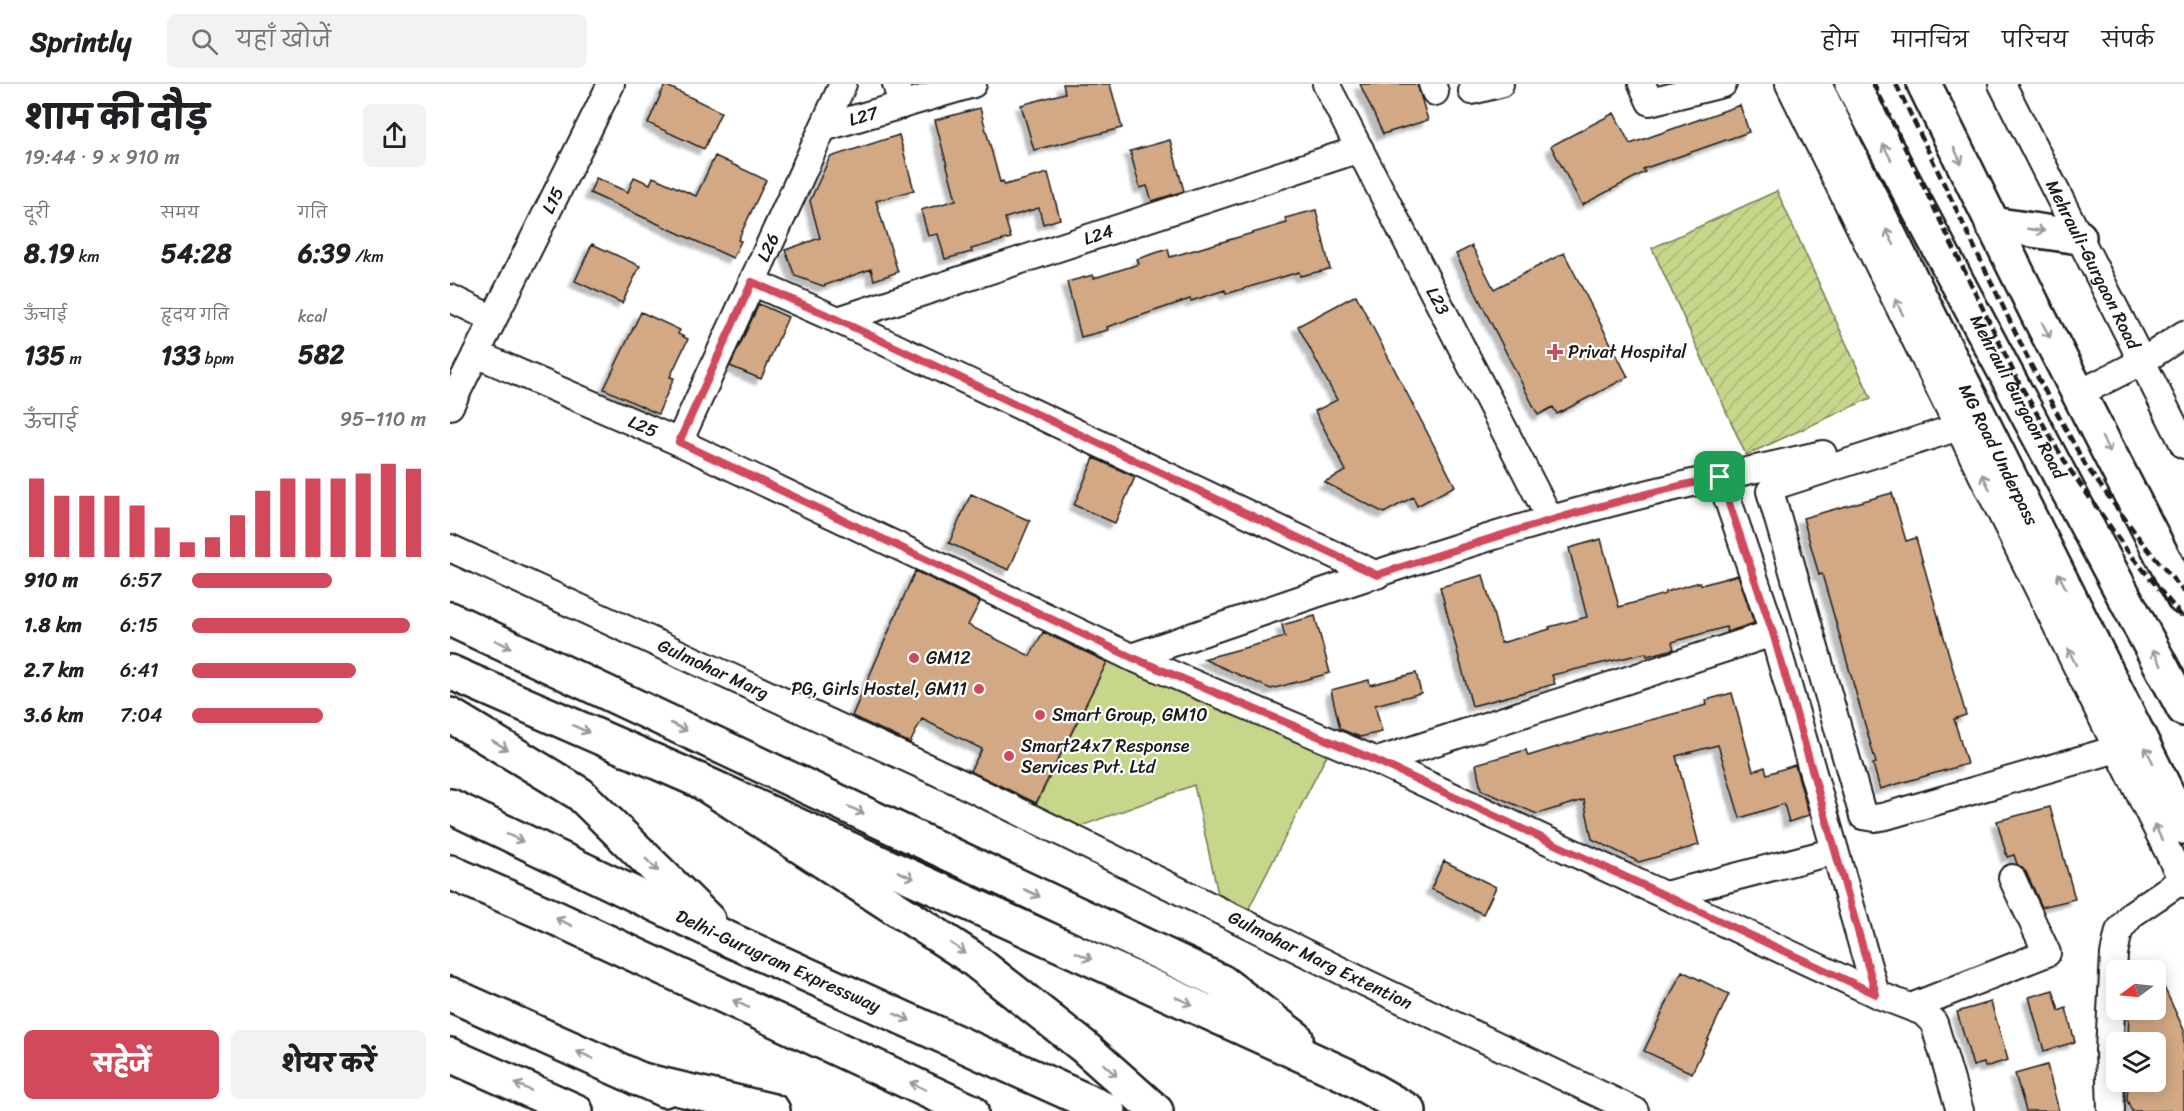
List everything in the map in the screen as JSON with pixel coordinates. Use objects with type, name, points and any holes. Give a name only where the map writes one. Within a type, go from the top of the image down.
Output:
[{"type":"main road","name":"MG Road Underpass","points":[[1814,84],[2184,826]]},
{"type":"main road","name":"Mehrauli Gurgaon Road","points":[[1852,84],[2184,709]]},
{"type":"main road","points":[[1924,84],[1992,224],[2184,598]]},
{"type":"main road","points":[[1992,224],[2079,237]]},
{"type":"main road","points":[[450,619],[1222,982],[1346,1075]]},
{"type":"main road","points":[[450,672],[700,781],[1346,1075],[1409,1111]]},
{"type":"main road","points":[[450,715],[580,794],[726,938]]},
{"type":"main road","points":[[700,781],[978,963],[1083,1046],[1156,1111]]},
{"type":"main road","name":"Delhi-Gurugram Expressway","points":[[450,806],[726,938],[1109,1111]]},
{"type":"main road","points":[[450,872],[971,1111]]},
{"type":"main road","points":[[450,994],[712,1111]]},
{"type":"main road","points":[[450,1055],[576,1111]]},
{"type":"main road","points":[[639,1078],[773,1111]]},
{"type":"street","name":"L15","points":[[494,319],[611,84]]},
{"type":"street","name":"L26","points":[[679,442],[843,84]]},
{"type":"street","name":"L27","points":[[823,128],[899,95],[973,84]]},
{"type":"street","name":"L23","points":[[1326,84],[1550,519]]},
{"type":"street","points":[[1472,91],[1500,84]]},
{"type":"street","points":[[1642,84],[1650,102],[1723,84]]},
{"type":"street","points":[[1789,84],[2183,882],[2132,914],[2119,931],[2114,954],[2109,1051],[2111,1111]]},
{"type":"street","name":"Mehrauli-Gurgaon Road","points":[[2002,84],[2184,445]]},
{"type":"street","name":"L24","points":[[838,320],[1360,149]]},
{"type":"street","points":[[752,282],[838,320],[1377,575]]},
{"type":"street","points":[[450,298],[494,319],[450,406]]},
{"type":"street","points":[[2080,393],[2143,361],[2184,334]]},
{"type":"street","name":"L25","points":[[476,354],[679,442],[1131,657],[1377,761],[1876,994],[1923,1012],[1934,1023],[1960,1111]]},
{"type":"street","points":[[2143,361],[2184,357]]},
{"type":"street","points":[[1131,657],[1550,519],[1646,493],[1840,450],[1956,421]]},
{"type":"street","points":[[1956,421],[1774,486],[1770,491],[1863,816],[1875,818],[1886,816],[2117,748]]},
{"type":"street","points":[[1720,477],[1773,633],[1876,994]]},
{"type":"street","name":"Gulmohar Marg","points":[[450,548],[1008,806]]},
{"type":"street","points":[[1377,761],[1773,633]]},
{"type":"street","name":"Gulmohar Marg Extention","points":[[1008,806],[1362,981],[1635,1111]]},
{"type":"street","points":[[1665,895],[1835,851]]},
{"type":"street","points":[[1911,1007],[2047,953],[2012,878]]},
{"type":"green space","points":[[1777,191],[1871,398],[1746,455],[1652,248]]},
{"type":"green space","points":[[1112,652],[1331,747],[1246,914],[1222,912],[1194,785],[1062,833],[1030,817]]},
{"type":"building","points":[[1063,84],[1110,84],[1122,128],[1034,150],[1021,105],[1065,93]]},
{"type":"building","points":[[1360,84],[1417,84],[1428,120],[1383,134]]},
{"type":"building","points":[[665,85],[721,112],[704,149],[648,123]]},
{"type":"building","points":[[1740,105],[1749,132],[1643,169],[1645,172],[1582,205],[1551,146],[1614,113],[1630,144]]},
{"type":"building","points":[[980,108],[1000,182],[1003,181],[1004,185],[1048,173],[1060,219],[1043,224],[1039,208],[1005,218],[1011,238],[945,259],[938,234],[928,236],[921,210],[956,200],[935,120]]},
{"type":"building","points":[[899,135],[914,190],[876,201],[898,272],[874,280],[871,269],[823,286],[795,276],[785,250],[820,238],[810,201],[830,157]]},
{"type":"building","points":[[1170,140],[1184,191],[1152,201],[1147,186],[1140,188],[1130,151]]},
{"type":"building","points":[[715,156],[766,180],[738,240],[741,241],[733,258],[590,193],[596,178],[628,192],[634,177],[650,184],[653,177],[696,196]]},
{"type":"building","points":[[1316,210],[1330,269],[1300,276],[1299,272],[1226,294],[1225,290],[1191,301],[1190,299],[1107,327],[1108,330],[1081,337],[1067,282],[1093,275],[1094,278],[1139,264],[1137,259],[1168,249],[1170,257],[1287,223],[1285,218]]},
{"type":"building","points":[[592,244],[640,266],[622,303],[575,281]]},
{"type":"building","points":[[1472,246],[1494,289],[1564,253],[1628,377],[1557,414],[1553,407],[1538,415],[1456,254]]},
{"type":"building","points":[[1356,295],[1455,486],[1417,506],[1413,497],[1384,513],[1324,482],[1346,471],[1315,411],[1337,400],[1298,326]]},
{"type":"building","points":[[759,304],[788,317],[761,379],[730,366]]},
{"type":"building","points":[[641,312],[680,330],[678,334],[688,339],[670,377],[674,378],[658,414],[604,389]]},
{"type":"building","points":[[1094,458],[1135,477],[1115,523],[1074,505]]},
{"type":"building","points":[[1892,493],[1906,541],[1916,538],[1966,715],[1954,719],[1967,764],[1880,789],[1873,764],[1876,763],[1822,574],[1819,575],[1803,518]]},
{"type":"building","points":[[971,494],[1030,521],[1009,570],[949,543]]},
{"type":"building","points":[[1601,539],[1619,607],[1700,582],[1701,585],[1738,575],[1754,623],[1727,632],[1726,627],[1672,642],[1674,649],[1647,656],[1646,653],[1552,675],[1555,684],[1472,706],[1440,587],[1483,575],[1501,643],[1550,629],[1549,627],[1587,617],[1569,548]]},
{"type":"building","points":[[915,571],[980,602],[968,625],[1030,656],[1043,632],[1107,662],[1036,803],[970,771],[982,749],[922,719],[910,743],[852,716]]},
{"type":"building","points":[[1315,616],[1330,673],[1271,689],[1203,659],[1285,637],[1282,625]]},
{"type":"building","points":[[1416,673],[1421,693],[1375,705],[1382,732],[1360,737],[1340,729],[1331,690],[1369,680],[1370,685]]},
{"type":"building","points":[[1732,693],[1753,771],[1765,767],[1767,774],[1795,765],[1809,815],[1789,822],[1784,804],[1740,818],[1718,745],[1676,756],[1699,845],[1639,862],[1592,839],[1584,800],[1537,814],[1481,790],[1476,764],[1526,750],[1528,756],[1609,731],[1707,705],[1706,700]]},
{"type":"building","points":[[2050,807],[2075,899],[2042,907],[2026,872],[2017,864],[2014,855],[2007,857],[1997,821]]},
{"type":"building","points":[[1444,861],[1496,887],[1483,914],[1431,889]]},
{"type":"building","points":[[1682,971],[1729,994],[1692,1073],[1644,1051]]},
{"type":"building","points":[[2053,990],[2059,1011],[2066,1008],[2075,1042],[2044,1051],[2029,997]]},
{"type":"building","points":[[2166,991],[2184,1030],[2184,1111],[2132,1111],[2127,1100],[2127,1092],[2166,1092],[2166,1032],[2128,1032],[2129,1020],[2166,1020]]},
{"type":"building","points":[[1991,1002],[2008,1060],[1985,1067],[1984,1063],[1973,1066],[1957,1012]]},
{"type":"building","points":[[2047,1065],[2059,1111],[2026,1111],[2015,1074]]},
{"type":"railway","points":[[1874,84],[2018,381],[2068,467],[2126,549],[2184,619]]},
{"type":"railway","points":[[1896,84],[2032,367],[2086,466],[2142,542],[2184,592]]},
{"type":"place","name":"Privat Hospital","points":[[1555,352]]},
{"type":"place","name":"GM12","points":[[914,658]]},
{"type":"place","name":"PG, Girls Hostel, GM11","points":[[979,689]]},
{"type":"place","name":"Smart Group, GM10","points":[[1040,715]]},
{"type":"place","name":"Smart24x7 Response Services Pvt. Ltd","points":[[1009,756]]},
{"type":"route","points":[[752,282],[838,320],[1377,575],[1550,519],[1646,493],[1720,477],[1773,633],[1876,994],[1377,761],[1131,657],[679,442],[752,282]]}]
